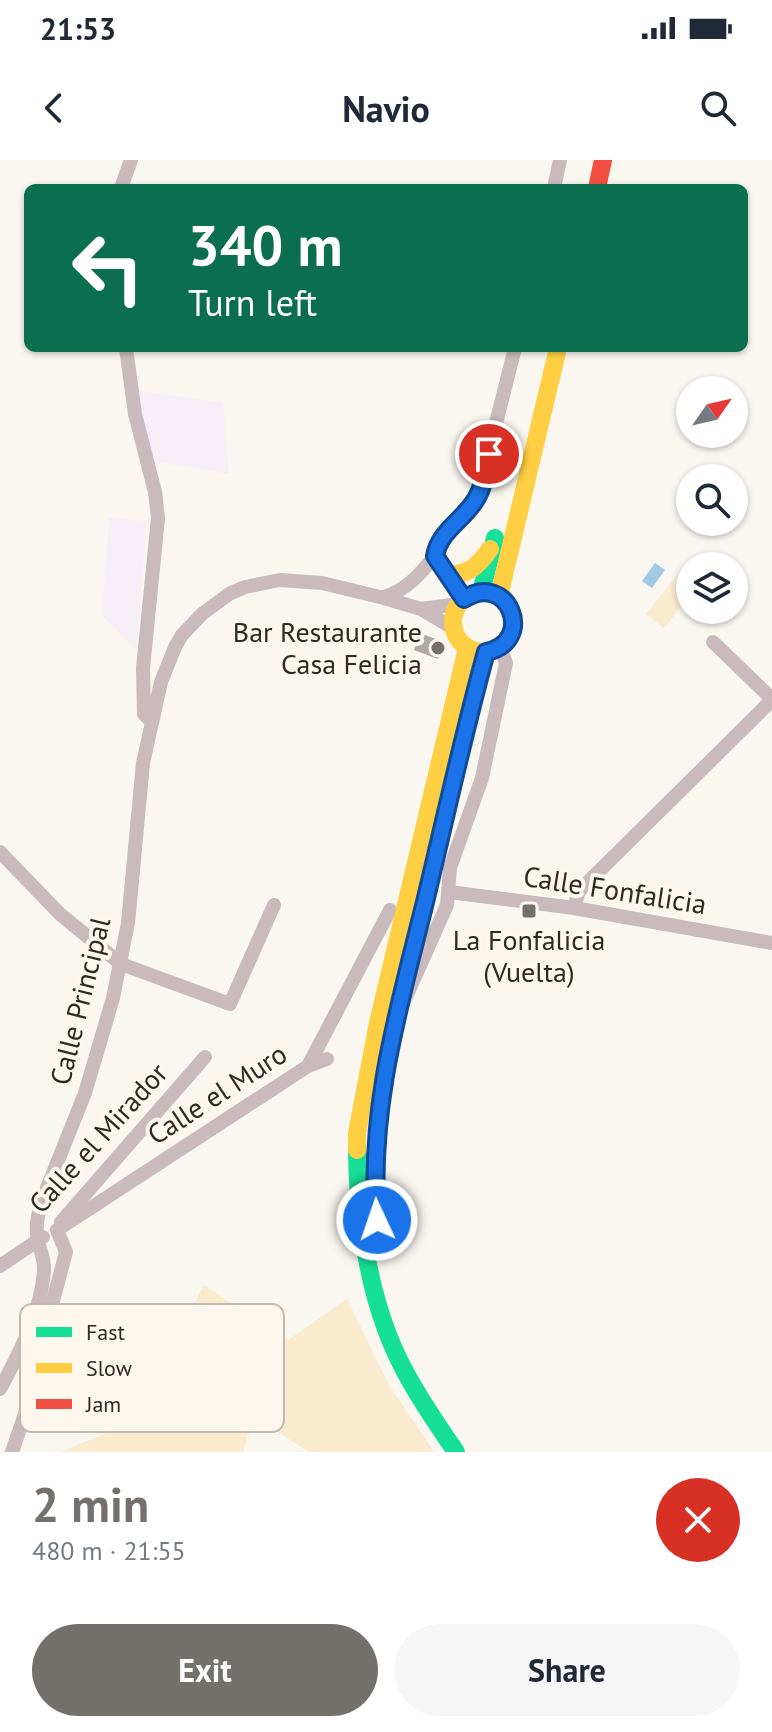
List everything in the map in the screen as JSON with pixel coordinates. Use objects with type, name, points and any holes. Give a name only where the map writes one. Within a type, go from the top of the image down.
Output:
[{"type":"highway","points":[[585,160],[588,184]]},
{"type":"highway","points":[[590,184],[603,160]]},
{"type":"highway","points":[[476,598],[494,542],[539,352]]},
{"type":"highway","points":[[476,598],[510,608],[514,623],[509,638],[484,649],[458,640],[453,628],[454,615],[476,598],[557,352]]},
{"type":"highway","points":[[446,574],[470,574],[494,542]]},
{"type":"highway","points":[[477,1452],[449,1415],[416,1355],[393,1299],[382,1249],[375,1190],[376,1129],[397,1017],[484,649]]},
{"type":"highway","points":[[456,1452],[410,1382],[380,1313],[364,1244],[358,1198],[357,1133],[378,1023],[484,649]]},
{"type":"street","points":[[122,184],[131,160]]},
{"type":"street","points":[[555,184],[560,160]]},
{"type":"street","points":[[127,352],[135,414],[155,492],[158,518],[143,668],[144,714],[152,722]]},
{"type":"street","points":[[384,598],[399,593],[414,581],[435,556],[444,534],[466,514],[478,495],[514,352]]},
{"type":"street","points":[[435,556],[446,574],[476,598]]},
{"type":"street","name":"Calle Principal","points":[[38,1240],[37,1222],[41,1203],[89,1080],[121,964],[128,923],[138,805],[152,722],[161,682],[175,647],[202,614],[229,594],[263,582],[302,580],[421,609]]},
{"type":"street","points":[[421,609],[476,598]]},
{"type":"street","points":[[421,609],[453,628]]},
{"type":"street","points":[[574,908],[579,891],[772,700],[713,642]]},
{"type":"street","points":[[397,1017],[447,905],[450,868],[487,759],[506,663],[484,649]]},
{"type":"street","points":[[0,852],[60,914],[121,964],[230,1004],[274,905]]},
{"type":"street","name":"Calle Fonfalicia","points":[[449,892],[574,908],[772,943]]},
{"type":"street","points":[[308,1066],[390,910]]},
{"type":"street","name":"Calle el Mirador","points":[[37,1304],[44,1262],[38,1240],[57,1230],[64,1217],[205,1057]]},
{"type":"street","name":"Calle el Muro","points":[[57,1230],[308,1066],[327,1059]]},
{"type":"street","points":[[52,1304],[66,1252],[57,1230]]},
{"type":"street","points":[[0,1266],[38,1240]]},
{"type":"street","name":"Calle el Mirador","points":[[0,1389],[20,1350]]},
{"type":"street","points":[[12,1452],[20,1428]]},
{"type":"shaded area","points":[[137,390],[223,403],[229,474],[152,461]]},
{"type":"shaded area","points":[[109,518],[147,521],[136,650],[102,615]]},
{"type":"shaded area","points":[[676,577],[676,613],[664,628],[646,614]]},
{"type":"shaded area","points":[[204,1285],[233,1304],[194,1304]]},
{"type":"shaded area","points":[[347,1299],[389,1385],[434,1452],[309,1452],[278,1432],[284,1432],[284,1337],[288,1340]]},
{"type":"shaded area","points":[[109,1432],[249,1432],[243,1452],[60,1452]]},
{"type":"water","points":[[655,563],[665,570],[652,588],[642,581]]},
{"type":"building","points":[[420,633],[444,642],[438,659],[414,650]]},
{"type":"traffic: fast","points":[[481,592],[495,538]]},
{"type":"traffic: fast","points":[[469,719],[486,652]]},
{"type":"traffic: fast","points":[[375,1176],[381,1096]]},
{"type":"traffic: fast","points":[[357,1150],[360,1210],[376,1300],[412,1384],[456,1452]]},
{"type":"traffic: slow","points":[[499,596],[557,352]]},
{"type":"traffic: slow","points":[[446,574],[472,569],[490,549]]},
{"type":"traffic: slow","points":[[483,592],[495,594],[504,601],[511,610],[513,622],[511,634],[504,643],[495,650],[483,652],[471,650],[462,643],[455,634],[453,622],[455,610],[462,601],[471,594],[483,592]]},
{"type":"traffic: slow","points":[[357,1150],[357,1133],[378,1023],[467,648]]},
{"type":"traffic: jam","points":[[598,184],[603,160]]},
{"type":"place","name":"Bar Restaurante Casa Felicia","points":[[438,648]]},
{"type":"place","name":"La Fonfalicia (Vuelta)","points":[[529,911]]},
{"type":"route","points":[[377,1220],[376,1129],[397,1017],[486,652],[500,648],[506,642],[514,623],[510,608],[499,596],[487,592],[474,593],[464,599],[435,556],[444,534],[466,514],[478,495],[489,454]]}]
